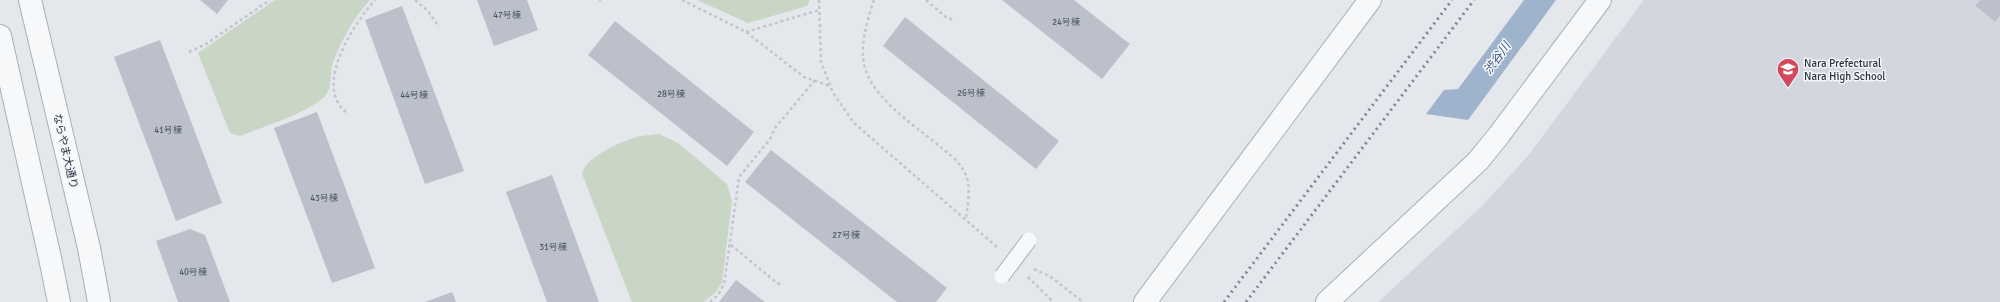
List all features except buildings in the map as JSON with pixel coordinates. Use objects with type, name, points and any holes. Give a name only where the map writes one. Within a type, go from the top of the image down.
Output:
[{"type":"street","name":"ならやま大通り","points":[[30,0],[89,248],[99,302]]},
{"type":"street","points":[[1145,302],[1370,0]]},
{"type":"street","points":[[1327,302],[1478,161],[1600,0]]},
{"type":"street","points":[[0,36],[50,258],[58,302]]},
{"type":"lane","points":[[1002,276],[1029,240]]},
{"type":"path","points":[[189,52],[206,44],[270,0]]},
{"type":"path","points":[[346,112],[340,107],[336,99],[334,76],[340,54],[360,17],[375,0]]},
{"type":"path","points":[[415,0],[428,11],[439,27]]},
{"type":"path","points":[[682,0],[746,32],[804,77],[830,86]]},
{"type":"path","points":[[819,0],[821,62],[830,86],[854,123],[998,248]]},
{"type":"path","points":[[874,0],[866,27],[863,57],[868,77],[874,87],[887,102],[960,163],[968,182],[966,219]]},
{"type":"path","points":[[926,0],[947,18],[955,20]]},
{"type":"path","points":[[746,32],[819,10]]},
{"type":"path","points":[[710,302],[718,295],[724,284],[739,177],[770,139],[775,128],[816,80]]},
{"type":"path","points":[[730,245],[777,283],[783,285]]},
{"type":"path","points":[[1030,267],[1051,277],[1083,302]]},
{"type":"path","points":[[1024,274],[1053,302]]},
{"type":"shaded area","name":"Nara Prefectural Nara High School","points":[[1644,0],[1980,0],[1975,7],[1995,22],[2000,16],[2000,302],[1378,302],[1482,206],[1527,157]]},
{"type":"green space","points":[[275,0],[370,0],[353,22],[340,46],[333,63],[329,89],[325,96],[297,114],[240,136],[230,133],[198,53]]},
{"type":"green space","points":[[697,0],[810,0],[807,6],[748,23]]},
{"type":"green space","points":[[659,134],[678,143],[727,184],[732,201],[722,282],[716,292],[704,302],[632,302],[582,174],[590,162],[614,146],[637,137]]},
{"type":"water","name":"渋谷川","points":[[1524,0],[1556,0],[1468,120],[1426,114],[1444,90],[1458,89]]},
{"type":"railway","points":[[1224,302],[1452,0]]},
{"type":"railway","points":[[1246,302],[1474,0]]},
{"type":"place","name":"Nara Prefectural Nara High School","points":[[1788,88]]}]
